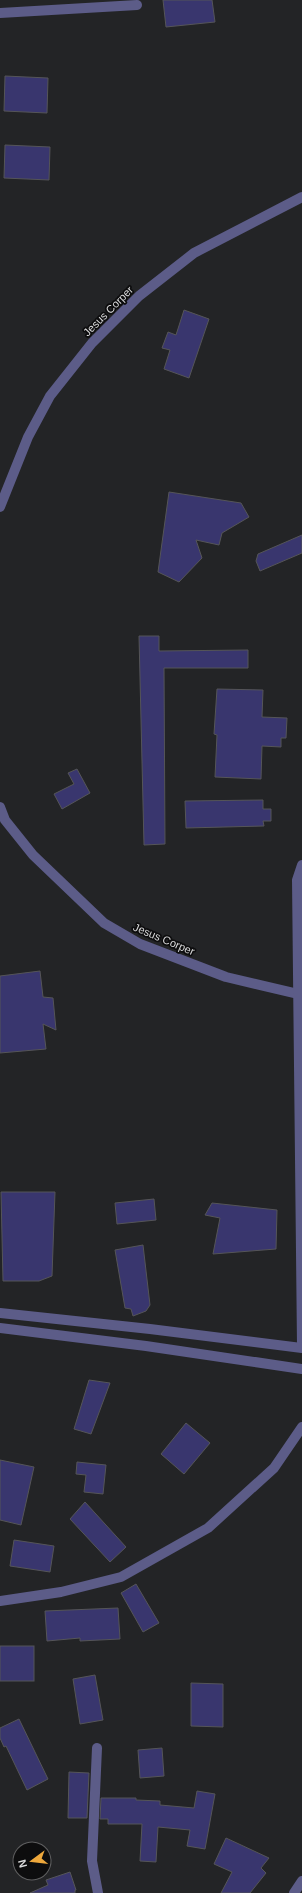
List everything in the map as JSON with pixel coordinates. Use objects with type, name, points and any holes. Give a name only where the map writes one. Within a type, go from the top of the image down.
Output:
[{"type":"street","points":[[0,13],[137,5]]},
{"type":"street","name":"Jesus Corper","points":[[0,507],[28,437],[50,396],[92,343],[139,296],[194,253],[302,197]]},
{"type":"street","name":"Jesus Corper","points":[[0,807],[5,820],[32,855],[104,923],[140,944],[226,977],[300,995]]},
{"type":"street","points":[[0,1313],[302,1347],[300,995],[297,880],[302,865]]},
{"type":"street","points":[[0,1328],[146,1346],[302,1369]]},
{"type":"street","points":[[0,1601],[61,1592],[121,1577],[208,1528],[274,1468],[302,1427]]},
{"type":"street","points":[[97,1748],[92,1861],[98,1893]]},
{"type":"street","points":[[294,1893],[302,1881]]},
{"type":"building","points":[[163,0],[212,0],[215,22],[166,27]]},
{"type":"building","points":[[5,76],[48,78],[47,113],[4,111]]},
{"type":"building","points":[[5,145],[50,147],[49,180],[4,178]]},
{"type":"building","points":[[184,310],[209,319],[189,378],[164,369],[170,350],[162,348],[168,332],[176,335]]},
{"type":"building","points":[[169,492],[241,503],[249,517],[222,533],[219,545],[196,540],[202,558],[179,582],[158,572]]},
{"type":"building","points":[[302,535],[302,553],[260,571],[256,561],[258,554]]},
{"type":"building","points":[[139,636],[159,636],[159,651],[248,650],[248,668],[164,668],[165,844],[144,845]]},
{"type":"building","points":[[217,689],[263,690],[262,717],[287,718],[286,738],[281,738],[281,747],[262,746],[261,779],[215,777],[217,735],[214,734]]},
{"type":"building","points":[[77,769],[90,793],[62,809],[54,794],[74,784],[68,773]]},
{"type":"building","points":[[263,800],[263,809],[271,809],[271,821],[263,821],[264,826],[186,828],[185,801]]},
{"type":"building","points":[[40,971],[43,997],[53,998],[56,1030],[43,1024],[46,1049],[0,1053],[0,976]]},
{"type":"building","points":[[1,1192],[55,1192],[52,1276],[39,1281],[3,1281]]},
{"type":"building","points":[[154,1199],[156,1220],[117,1224],[115,1203]]},
{"type":"building","points":[[212,1203],[277,1210],[276,1249],[213,1254],[220,1218],[205,1215]]},
{"type":"building","points":[[143,1245],[150,1305],[146,1311],[133,1316],[131,1309],[125,1308],[115,1250]]},
{"type":"building","points":[[89,1380],[110,1383],[91,1434],[74,1429]]},
{"type":"building","points":[[186,1423],[210,1443],[184,1474],[161,1454]]},
{"type":"building","points":[[0,1460],[34,1467],[21,1525],[0,1520]]},
{"type":"building","points":[[77,1462],[106,1465],[103,1494],[84,1492],[86,1475],[76,1474]]},
{"type":"building","points":[[85,1502],[126,1547],[110,1562],[70,1519]]},
{"type":"building","points":[[14,1540],[54,1546],[50,1572],[10,1566]]},
{"type":"building","points":[[136,1584],[159,1623],[143,1632],[121,1593]]},
{"type":"building","points":[[118,1608],[120,1639],[80,1641],[80,1638],[47,1641],[45,1611]]},
{"type":"building","points":[[0,1646],[34,1646],[34,1681],[0,1681]]},
{"type":"building","points":[[95,1675],[103,1720],[80,1724],[73,1679]]},
{"type":"building","points":[[191,1683],[223,1684],[223,1727],[191,1726]]},
{"type":"building","points":[[19,1719],[48,1779],[27,1790],[6,1746],[4,1747],[0,1738],[0,1728]]},
{"type":"building","points":[[162,1748],[164,1776],[140,1778],[138,1750]]},
{"type":"building","points":[[69,1772],[89,1773],[87,1818],[68,1818]]},
{"type":"building","points":[[197,1791],[215,1794],[205,1849],[187,1846],[190,1830],[158,1827],[156,1862],[140,1861],[142,1824],[108,1824],[108,1819],[100,1819],[101,1798],[136,1798],[136,1800],[160,1801],[160,1805],[194,1808]]},
{"type":"building","points":[[226,1838],[269,1858],[261,1868],[266,1873],[250,1893],[221,1893],[232,1872],[214,1864]]},
{"type":"building","points":[[70,1872],[76,1890],[75,1893],[30,1893],[48,1885],[46,1881],[52,1881],[52,1878]]}]
